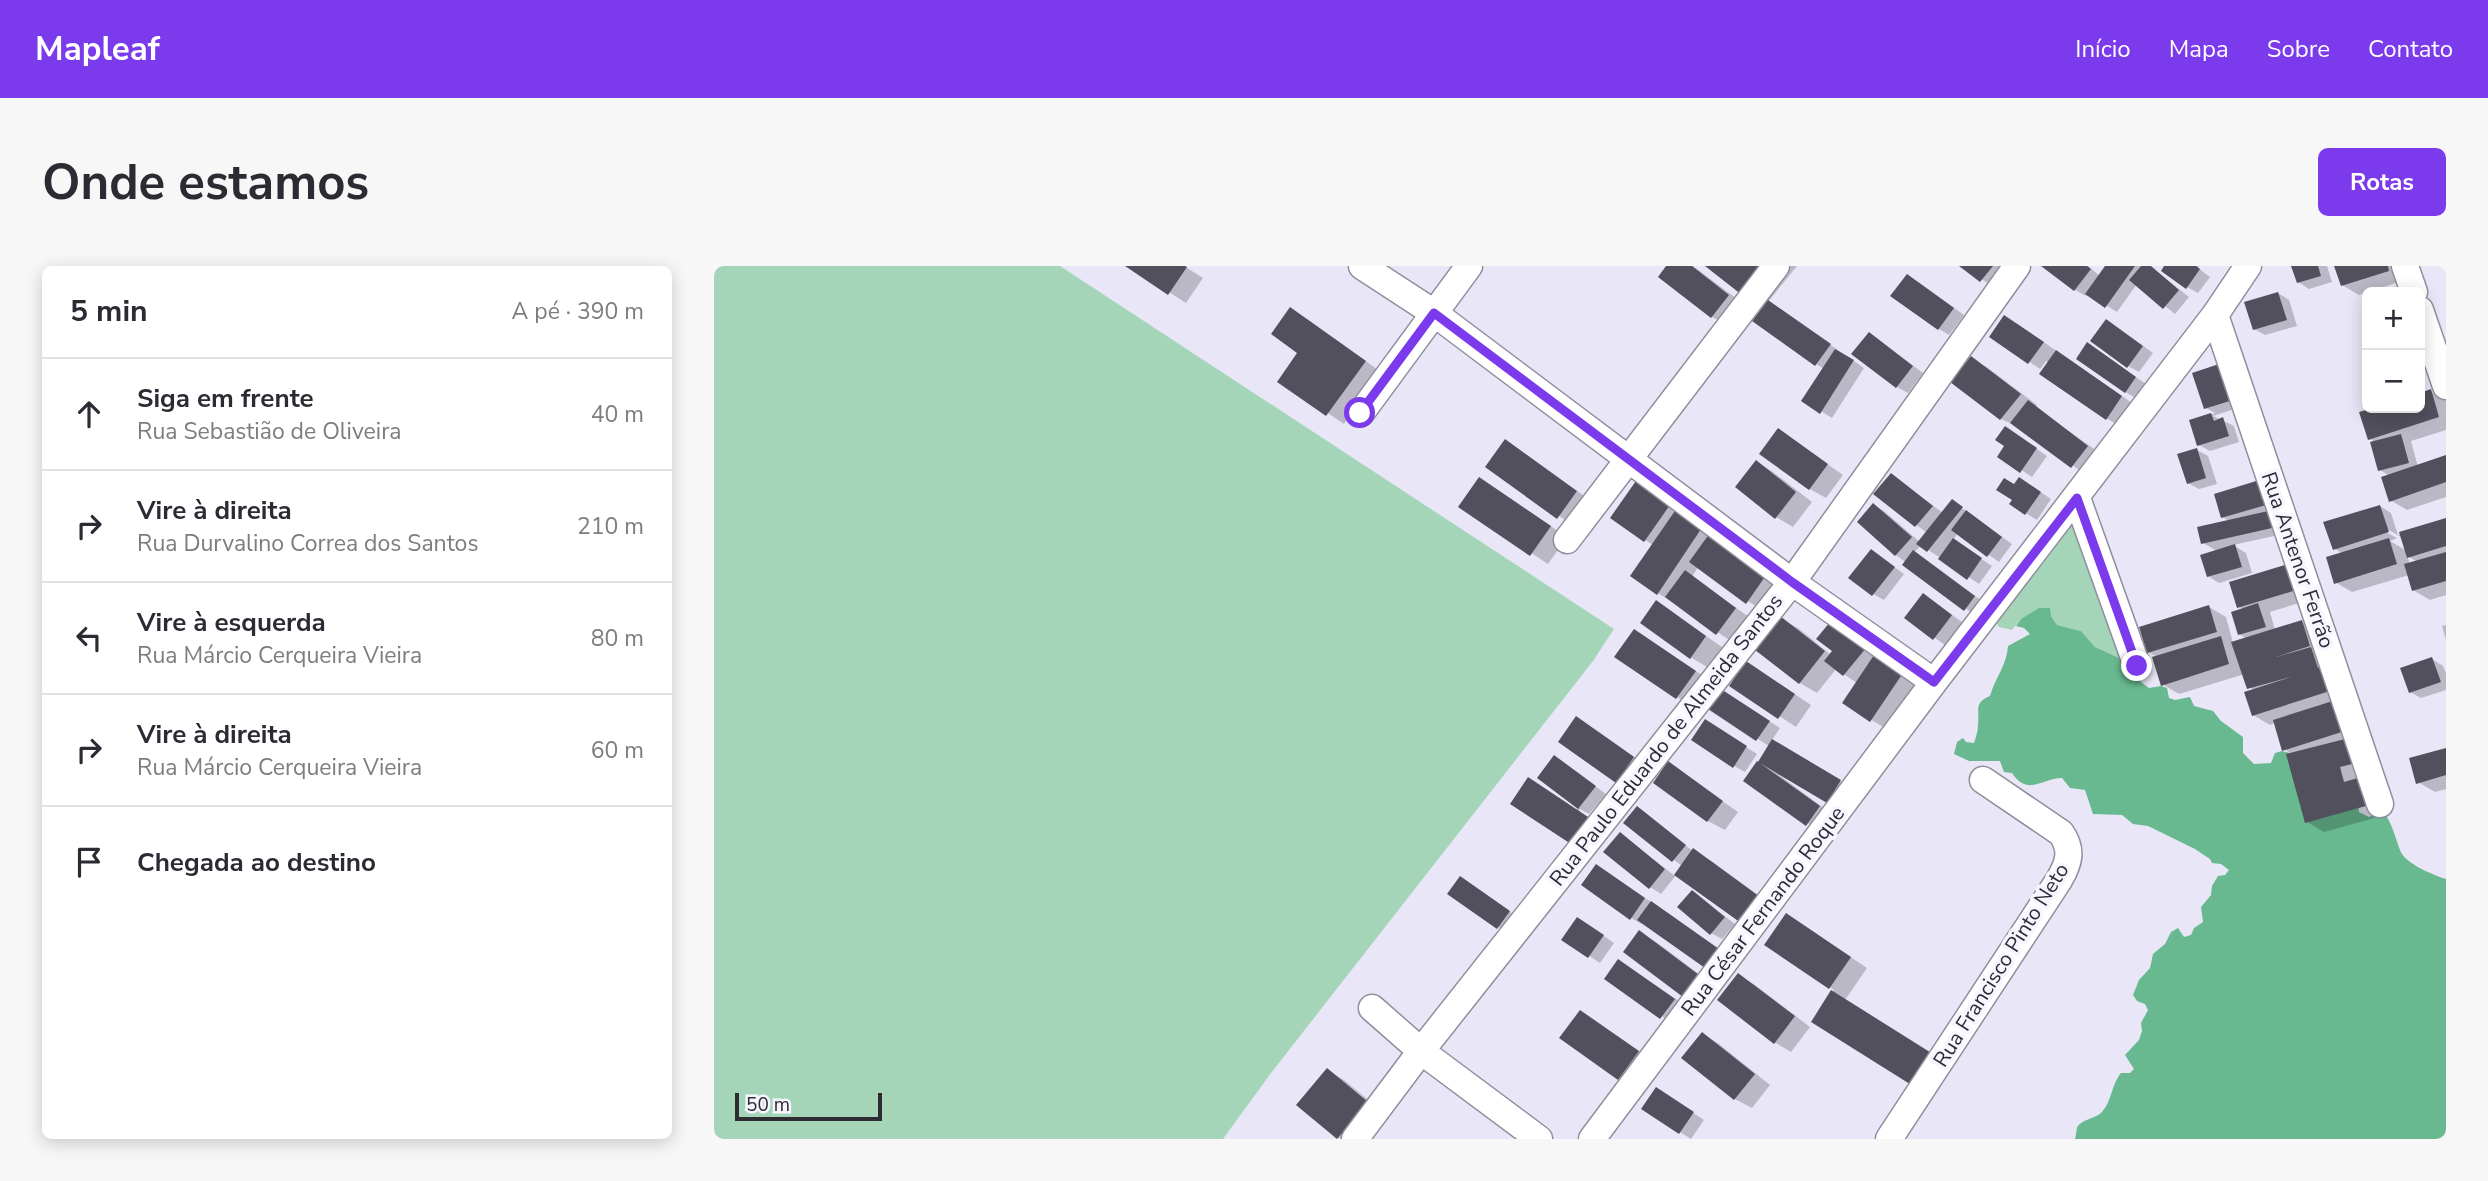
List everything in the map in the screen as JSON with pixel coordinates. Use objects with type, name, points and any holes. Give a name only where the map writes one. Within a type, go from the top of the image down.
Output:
[{"type":"street","points":[[1362,266],[1434,313],[1792,582],[1934,682]]},
{"type":"street","points":[[1360,413],[1469,266]]},
{"type":"street","points":[[1567,540],[1776,266]]},
{"type":"street","name":"Rua Paulo Eduardo de Almeida Santos","points":[[1355,1139],[1421,1051],[1792,582],[2017,266]]},
{"type":"street","points":[[2404,266],[2412,287]]},
{"type":"street","name":"Rua César Fernando Roque","points":[[1592,1139],[1934,682],[2215,315],[2240,269]]},
{"type":"street","name":"Rua Antenor Ferrão","points":[[2215,315],[2380,804]]},
{"type":"street","points":[[2425,325],[2446,386]]},
{"type":"street","points":[[2077,498],[2137,666]]},
{"type":"street","name":"Rua Francisco Pinto Neto","points":[[1889,1139],[2059,880],[2068,862],[2070,854],[2061,833],[1983,780]]},
{"type":"street","points":[[1372,1008],[1421,1051],[1539,1139]]},
{"type":"green space","points":[[714,266],[1060,266],[1614,629],[1593,661],[1271,1073],[1223,1139],[714,1139]]},
{"type":"green space","points":[[2077,498],[2130,663],[2095,647],[2081,631],[2057,625],[2051,616],[2021,619],[2012,630],[1999,627],[1994,620]]},
{"type":"green space","points":[[2039,608],[2050,608],[2051,616],[2057,625],[2081,631],[2095,647],[2130,663],[2141,682],[2149,688],[2167,688],[2169,698],[2175,700],[2190,697],[2194,706],[2213,711],[2221,721],[2243,737],[2243,753],[2254,764],[2271,763],[2275,753],[2282,751],[2294,754],[2358,802],[2359,812],[2369,817],[2376,813],[2385,814],[2403,855],[2420,868],[2446,879],[2446,1139],[2075,1139],[2079,1125],[2105,1109],[2121,1073],[2130,1073],[2134,1069],[2125,1055],[2139,1040],[2141,1023],[2148,1010],[2145,1004],[2137,1001],[2133,995],[2139,980],[2150,968],[2153,954],[2165,944],[2171,932],[2178,928],[2184,937],[2191,935],[2194,928],[2203,922],[2201,907],[2211,895],[2212,886],[2218,876],[2225,875],[2229,870],[2221,864],[2212,863],[2195,849],[2148,826],[2133,824],[2122,815],[2093,814],[2085,790],[2070,788],[2062,778],[2024,784],[2012,773],[2004,772],[2000,761],[1969,761],[1954,754],[1957,742],[1963,738],[1966,742],[1974,743],[1978,730],[1979,704],[1990,696],[2008,646],[2030,634],[2024,628],[2016,626],[2021,619]]},
{"type":"building","points":[[1125,266],[1185,266],[1187,267],[1168,295]]},
{"type":"building","points":[[1666,266],[1692,266],[1729,295],[1711,318],[1658,277]]},
{"type":"building","points":[[1705,266],[1764,266],[1742,295]]},
{"type":"building","points":[[1959,266],[1993,266],[1980,282]]},
{"type":"building","points":[[2041,266],[2087,266],[2091,269],[2074,291]]},
{"type":"building","points":[[2105,266],[2135,266],[2105,308],[2085,294]]},
{"type":"building","points":[[2141,266],[2151,266],[2179,290],[2163,309],[2129,280]]},
{"type":"building","points":[[2164,266],[2196,266],[2200,269],[2186,289],[2161,271]]},
{"type":"building","points":[[2291,266],[2318,266],[2321,276],[2297,283]]},
{"type":"building","points":[[2334,266],[2388,266],[2389,271],[2341,286]]},
{"type":"building","points":[[1907,274],[1954,308],[1938,330],[1890,296]]},
{"type":"building","points":[[2278,292],[2287,320],[2253,330],[2244,302]]},
{"type":"building","points":[[1768,300],[1831,344],[1815,366],[1752,321]]},
{"type":"building","points":[[1290,307],[1366,361],[1326,416],[1277,382],[1297,353],[1271,334]]},
{"type":"building","points":[[2004,315],[2044,342],[2028,364],[1989,337]]},
{"type":"building","points":[[2106,319],[2143,346],[2127,368],[2090,341]]},
{"type":"building","points":[[1869,332],[1913,366],[1896,388],[1851,354]]},
{"type":"building","points":[[2087,342],[2136,377],[2125,393],[2076,359]]},
{"type":"building","points":[[1835,349],[1854,360],[1820,414],[1801,401]]},
{"type":"building","points":[[2056,350],[2122,396],[2106,420],[2039,374]]},
{"type":"building","points":[[1971,356],[2021,394],[2000,420],[1950,382]]},
{"type":"building","points":[[2225,362],[2236,399],[2204,409],[2192,373]]},
{"type":"building","points":[[2431,389],[2439,417],[2368,440],[2359,412],[2425,413],[2425,391]]},
{"type":"building","points":[[2028,400],[2088,446],[2071,468],[2010,423]]},
{"type":"building","points":[[2211,413],[2214,421],[2223,417],[2229,436],[2197,446],[2189,420]]},
{"type":"building","points":[[2005,426],[2037,448],[2020,473],[1997,457],[2004,446],[1995,440]]},
{"type":"building","points":[[1778,428],[1828,464],[1809,490],[1759,454]]},
{"type":"building","points":[[2401,434],[2409,463],[2378,471],[2370,442]]},
{"type":"building","points":[[1505,439],[1577,491],[1557,519],[1485,467]]},
{"type":"building","points":[[2197,448],[2206,478],[2187,484],[2177,454]]},
{"type":"building","points":[[2446,455],[2446,482],[2389,502],[2381,477]]},
{"type":"building","points":[[1756,460],[1796,492],[1775,519],[1735,487]]},
{"type":"building","points":[[1891,473],[1933,506],[1915,527],[1873,494]]},
{"type":"building","points":[[1479,477],[1551,526],[1530,556],[1458,507]]},
{"type":"building","points":[[2019,477],[2041,492],[2025,515],[2009,504],[2012,500],[1996,490],[2004,478],[2014,484]]},
{"type":"building","points":[[1638,478],[1672,502],[1644,542],[1610,518]]},
{"type":"building","points":[[2266,478],[2273,503],[2221,518],[2214,494]]},
{"type":"building","points":[[1952,499],[1963,507],[1927,552],[1916,544]]},
{"type":"building","points":[[1873,503],[1912,537],[1895,556],[1857,522]]},
{"type":"building","points":[[1679,505],[1705,523],[1657,595],[1630,576]]},
{"type":"building","points":[[2380,505],[2389,532],[2333,550],[2323,522]]},
{"type":"building","points":[[2277,509],[2281,526],[2201,544],[2197,527]]},
{"type":"building","points":[[1966,510],[2002,537],[1987,557],[1951,530]]},
{"type":"building","points":[[2446,518],[2446,546],[2407,558],[2399,532]]},
{"type":"building","points":[[1712,530],[1769,571],[1746,604],[1689,562]]},
{"type":"building","points":[[1953,538],[1982,558],[1967,580],[1938,559]]},
{"type":"building","points":[[2389,538],[2397,564],[2334,584],[2326,557]]},
{"type":"building","points":[[2235,544],[2242,567],[2207,577],[2200,555]]},
{"type":"building","points":[[1871,549],[1895,567],[1872,596],[1848,578]]},
{"type":"building","points":[[1913,550],[1975,596],[1964,611],[1902,565]]},
{"type":"building","points":[[2446,552],[2446,581],[2412,591],[2404,564]]},
{"type":"building","points":[[2295,562],[2303,588],[2237,608],[2229,582]]},
{"type":"building","points":[[1685,570],[1736,608],[1716,635],[1665,597]]},
{"type":"building","points":[[1923,593],[1952,615],[1933,640],[1904,618]]},
{"type":"building","points":[[1656,600],[1706,636],[1690,659],[1640,623]]},
{"type":"building","points":[[2258,603],[2266,627],[2238,635],[2231,612]]},
{"type":"building","points":[[2209,605],[2217,632],[2147,653],[2139,627]]},
{"type":"building","points":[[1780,616],[1825,651],[1799,684],[1755,650]]},
{"type":"building","points":[[2302,620],[2310,646],[2276,657],[2311,647],[2318,668],[2326,666],[2333,690],[2252,716],[2244,692],[2294,676],[2247,689],[2231,642]]},
{"type":"building","points":[[1830,622],[1871,642],[1843,676],[1824,661],[1832,651],[1816,639]]},
{"type":"building","points":[[1634,629],[1696,671],[1676,699],[1614,657]]},
{"type":"building","points":[[2221,636],[2229,664],[2161,686],[2152,657]]},
{"type":"building","points":[[1880,646],[1909,664],[1870,722],[1842,703]]},
{"type":"building","points":[[2432,657],[2441,682],[2409,693],[2400,668]]},
{"type":"building","points":[[1746,661],[1795,694],[1778,719],[1729,686]]},
{"type":"building","points":[[1721,689],[1770,721],[1756,741],[1708,709]]},
{"type":"building","points":[[2339,699],[2348,730],[2282,751],[2273,720]]},
{"type":"building","points":[[1576,716],[1634,757],[1616,783],[1558,742]]},
{"type":"building","points":[[1705,719],[1747,746],[1733,768],[1691,740]]},
{"type":"building","points":[[2349,738],[2356,763],[2340,767],[2344,782],[2365,776],[2373,804],[2305,823],[2286,754]]},
{"type":"building","points":[[1772,739],[1841,780],[1827,803],[1758,762]]},
{"type":"building","points":[[2446,748],[2446,775],[2416,784],[2409,758]]},
{"type":"building","points":[[1554,755],[1596,786],[1578,809],[1537,778]]},
{"type":"building","points":[[1668,761],[1723,801],[1707,822],[1653,783]]},
{"type":"building","points":[[1757,761],[1820,806],[1806,826],[1743,781]]},
{"type":"building","points":[[1528,777],[1588,817],[1571,844],[1510,804]]},
{"type":"building","points":[[1637,806],[1686,845],[1672,862],[1623,823]]},
{"type":"building","points":[[1620,832],[1665,869],[1649,889],[1603,852]]},
{"type":"building","points":[[1693,848],[1760,897],[1741,923],[1674,875]]},
{"type":"building","points":[[1596,864],[1645,898],[1630,920],[1581,885]]},
{"type":"building","points":[[1460,876],[1510,911],[1497,929],[1447,894]]},
{"type":"building","points":[[1692,890],[1725,917],[1710,935],[1677,907]]},
{"type":"building","points":[[1651,901],[1719,949],[1705,968],[1637,920]]},
{"type":"building","points":[[1786,913],[1851,957],[1829,989],[1764,945]]},
{"type":"building","points":[[1577,917],[1604,935],[1588,958],[1561,940]]},
{"type":"building","points":[[1639,930],[1699,975],[1683,997],[1623,952]]},
{"type":"building","points":[[1618,959],[1675,999],[1660,1019],[1604,979]]},
{"type":"building","points":[[1738,973],[1795,1016],[1774,1044],[1717,1000]]},
{"type":"building","points":[[1831,990],[1933,1054],[1913,1086],[1811,1022]]},
{"type":"building","points":[[1580,1010],[1639,1051],[1618,1080],[1559,1038]]},
{"type":"building","points":[[1702,1032],[1755,1074],[1734,1100],[1681,1058]]},
{"type":"building","points":[[1327,1068],[1368,1102],[1337,1139],[1296,1105]]},
{"type":"building","points":[[1656,1087],[1694,1112],[1679,1134],[1641,1109]]},
{"type":"route","points":[[1360,413],[1434,313],[1792,582],[1934,682],[2077,498],[2137,666]]}]
